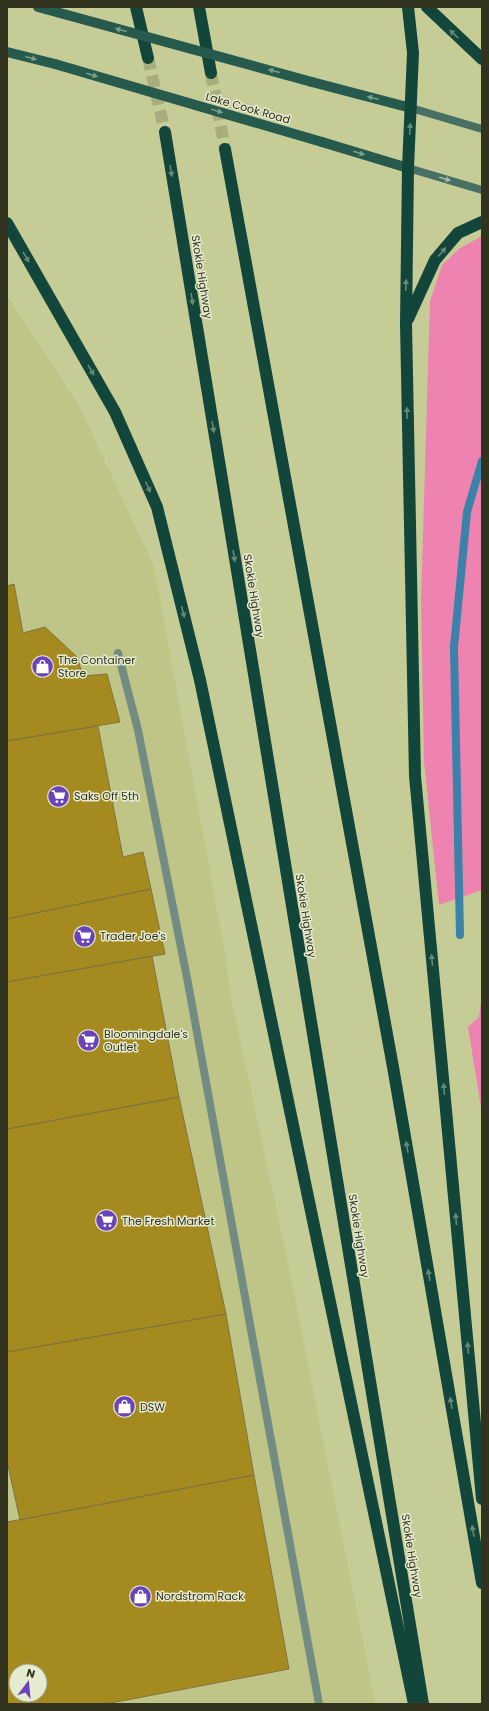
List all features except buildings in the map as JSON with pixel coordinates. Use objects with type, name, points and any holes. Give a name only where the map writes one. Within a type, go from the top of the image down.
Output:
[{"type":"highway","points":[[136,7],[148,58]]},
{"type":"highway","points":[[199,7],[211,73]]},
{"type":"highway","points":[[408,7],[413,53],[408,168],[406,324],[415,776],[482,1499]]},
{"type":"highway","points":[[427,7],[482,59]]},
{"type":"highway","name":"Skokie Highway","points":[[165,132],[423,1704]]},
{"type":"highway","points":[[225,149],[393,1067],[482,1583]]},
{"type":"highway","points":[[406,324],[435,260],[458,233],[482,222]]},
{"type":"highway","points":[[7,223],[115,412],[157,507],[200,680],[414,1704]]},
{"type":"main road","points":[[38,7],[411,108],[482,129]]},
{"type":"main road","name":"Lake Cook Road","points":[[7,52],[55,64],[482,190]]},
{"type":"lane","points":[[118,653],[138,730],[183,960],[319,1704]]},
{"type":"shaded area","points":[[482,236],[482,890],[439,905],[424,761],[421,600],[430,301],[442,265],[460,248]]},
{"type":"shaded area","points":[[7,295],[79,406],[154,567],[227,965],[230,993],[289,1268],[375,1704],[7,1704]]},
{"type":"shaded area","points":[[482,994],[482,1114],[468,1027],[479,1017]]},
{"type":"waterway","points":[[460,935],[454,647],[467,512],[482,461]]},
{"type":"tunnel","points":[[148,58],[165,132]]},
{"type":"tunnel","points":[[211,73],[225,149]]},
{"type":"place","name":"The Container Store","points":[[43,666]]},
{"type":"place","name":"Saks Off 5th","points":[[59,796]]},
{"type":"place","name":"Trader Joe's","points":[[84,936]]},
{"type":"place","name":"Bloomingdale's Outlet","points":[[88,1040]]},
{"type":"place","name":"The Fresh Market","points":[[107,1221]]},
{"type":"place","name":"DSW","points":[[125,1407]]},
{"type":"place","name":"Nordstrom Rack","points":[[141,1596]]}]
